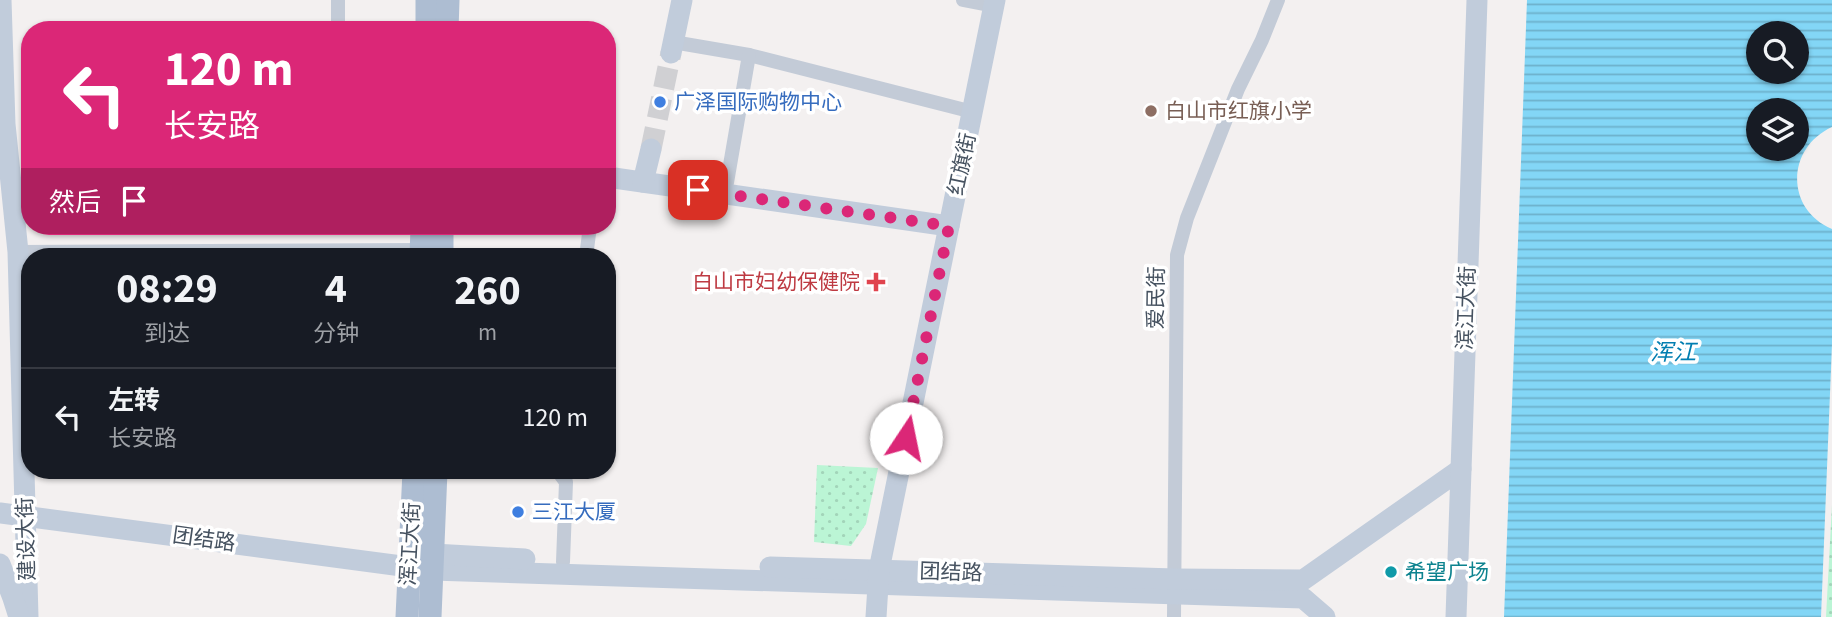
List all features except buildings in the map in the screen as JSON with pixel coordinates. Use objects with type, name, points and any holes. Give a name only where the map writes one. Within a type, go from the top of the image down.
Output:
[{"type":"main road","points":[[427,0],[427,21]]},
{"type":"main road","points":[[447,21],[448,0]]},
{"type":"main road","name":"浑江大街","points":[[407,617],[414,479]]},
{"type":"main road","name":"浑江大街","points":[[430,617],[436,479]]},
{"type":"street","name":"建设大街","points":[[1,0],[5,124],[18,253],[21,365]]},
{"type":"street","points":[[338,0],[338,21]]},
{"type":"street","points":[[682,0],[672,48],[749,55],[973,112]]},
{"type":"street","points":[[963,0],[995,3]]},
{"type":"street","name":"爱民街","points":[[1174,617],[1177,255],[1197,192],[1238,89],[1278,0]]},
{"type":"street","name":"滨江大街","points":[[1456,617],[1477,0]]},
{"type":"street","name":"红旗街","points":[[876,617],[878,578],[995,3]]},
{"type":"street","points":[[725,194],[749,55]]},
{"type":"street","points":[[643,182],[651,149]]},
{"type":"street","points":[[616,178],[949,226]]},
{"type":"street","points":[[1325,617],[1303,589],[1461,469]]},
{"type":"street","name":"建设大街","points":[[24,479],[28,617]]},
{"type":"street","points":[[563,562],[564,479]]},
{"type":"street","name":"团结路","points":[[0,513],[409,567],[432,562],[563,562],[878,578]]},
{"type":"street","name":"团结路","points":[[432,562],[878,578],[1303,589]]},
{"type":"street","points":[[0,564],[19,617]]},
{"type":"green space","points":[[817,465],[878,468],[866,524],[851,546],[814,542]]},
{"type":"green space","points":[[1832,505],[1832,617],[1826,617]]},
{"type":"water","name":"浑江","points":[[1527,0],[1832,0],[1832,127],[1809,146],[1809,98],[1746,98],[1746,161],[1800,161],[1797,178],[1799,193],[1806,208],[1817,220],[1832,229],[1832,344],[1821,617],[1504,617]]},
{"type":"tunnel","points":[[651,149],[671,53]]},
{"type":"place","name":"广泽国际购物中心","points":[[660,102]]},
{"type":"place","name":"白山市红旗小学","points":[[1151,111]]},
{"type":"place","name":"白山市妇幼保健院","points":[[876,282]]},
{"type":"place","name":"三江大厦","points":[[518,512]]},
{"type":"place","name":"希望广场","points":[[1391,572]]},
{"type":"route","points":[[698,190],[949,226],[906,438]]}]
